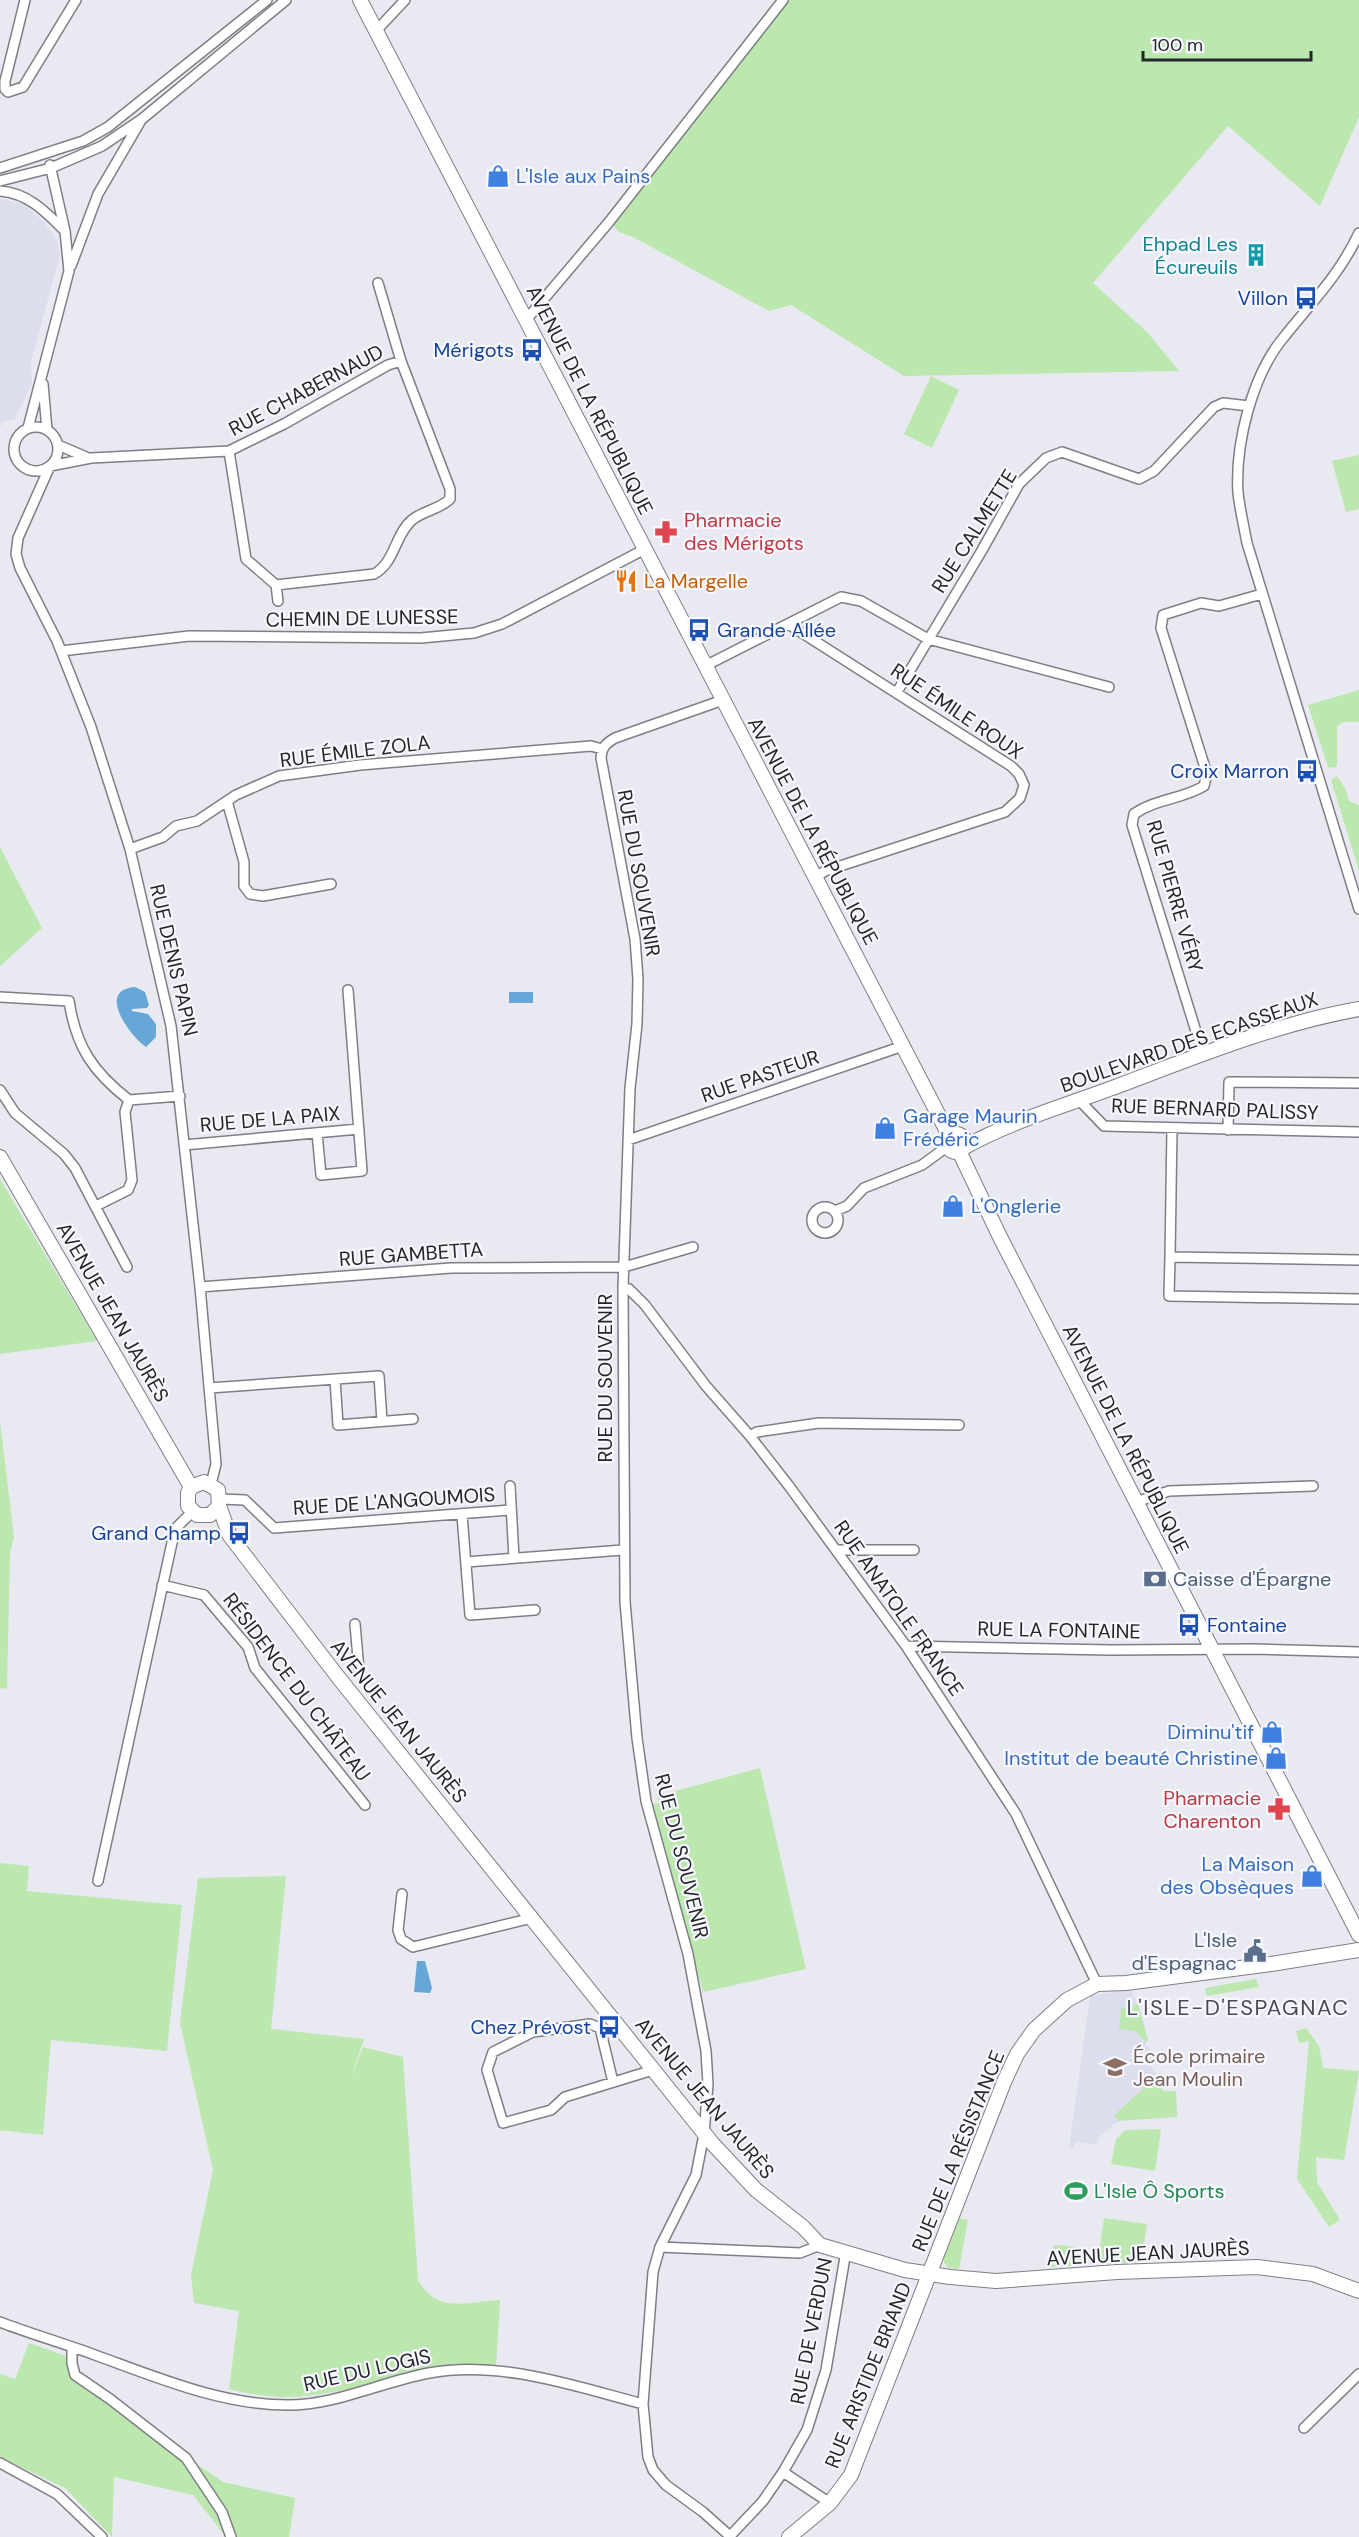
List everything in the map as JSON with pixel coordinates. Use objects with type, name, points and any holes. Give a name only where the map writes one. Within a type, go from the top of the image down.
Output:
[{"type":"main road","name":"AVENUE DE LA RÉPUBLIQUE","points":[[360,0],[955,1143],[1136,1502],[1359,1935]]},
{"type":"main road","name":"BOULEVARD DES ECASSEAUX","points":[[955,1143],[972,1130],[998,1129],[1282,1027],[1325,1015],[1359,1009]]},
{"type":"main road","name":"AVENUE JEAN JAURÈS","points":[[0,1157],[191,1487]]},
{"type":"main road","points":[[197,1483],[211,1484],[218,1490],[219,1502],[210,1515],[197,1514],[186,1499],[191,1487],[197,1483]]},
{"type":"main road","name":"AVENUE JEAN JAURÈS","points":[[219,1502],[230,1536]]},
{"type":"main road","name":"AVENUE JEAN JAURÈS","points":[[197,1514],[230,1536],[331,1668],[704,2134],[756,2190],[803,2227],[820,2245],[905,2270],[930,2275],[996,2281],[1117,2272],[1257,2267],[1313,2274],[1359,2291]]},
{"type":"main road","name":"RUE DE LA RÉSISTANCE","points":[[930,2275],[1004,2082],[1017,2054],[1034,2030],[1066,2000],[1097,1984],[1147,1980],[1359,1950]]},
{"type":"main road","name":"RUE ARISTIDE BRIAND","points":[[789,2537],[830,2503],[851,2475],[930,2275]]},
{"type":"street","points":[[25,0],[5,81],[5,89],[8,92],[23,87],[76,0]]},
{"type":"street","points":[[0,168],[83,141],[122,118],[267,0]]},
{"type":"street","points":[[0,181],[51,168],[102,146],[142,118],[286,0]]},
{"type":"street","points":[[376,30],[405,0]]},
{"type":"street","points":[[526,320],[587,248],[783,0]]},
{"type":"street","points":[[28,428],[69,271],[98,194],[142,118]]},
{"type":"street","points":[[47,154],[65,231],[69,271]]},
{"type":"street","points":[[0,191],[19,194],[37,204],[65,231]]},
{"type":"street","points":[[1358,239],[1341,268],[1270,355],[1249,406],[1238,491],[1247,543],[1359,909]]},
{"type":"street","name":"RUE CHABERNAUD","points":[[229,451],[246,559],[276,585],[374,574],[383,569],[412,520],[443,506],[450,499],[450,489],[401,361],[378,283]]},
{"type":"street","name":"RUE CHABERNAUD","points":[[50,466],[91,458],[229,451],[284,424],[388,365],[401,361]]},
{"type":"street","points":[[42,378],[47,430]]},
{"type":"street","name":"RUE CALMETTE","points":[[897,692],[1019,484],[1046,458],[1062,452],[1139,479],[1154,471],[1214,407],[1223,403],[1249,406]]},
{"type":"street","points":[[30,471],[44,470],[50,466],[56,458],[58,445],[56,439],[47,430],[35,426],[17,436],[13,450],[18,463],[30,471],[39,492]]},
{"type":"street","points":[[58,445],[77,455],[91,458]]},
{"type":"street","name":"RUE DENIS PAPIN","points":[[50,466],[18,538],[16,554],[20,568],[61,651],[92,727],[130,849],[171,1026],[200,1287],[216,1464],[211,1484]]},
{"type":"street","name":"CHEMIN DE LUNESSE","points":[[61,651],[189,636],[421,638],[474,633],[501,624],[645,549]]},
{"type":"street","points":[[276,585],[278,601]]},
{"type":"street","name":"RUE PIERRE VÉRY","points":[[1203,1054],[1132,825],[1134,814],[1143,807],[1204,786],[1207,774],[1161,628],[1163,615],[1201,603],[1220,606],[1262,594]]},
{"type":"street","points":[[705,666],[841,597],[861,601],[928,639],[1109,687]]},
{"type":"street","name":"RUE ÉMILE ROUX","points":[[788,624],[1011,766],[1019,774],[1024,785],[1020,798],[1005,812],[825,871],[816,876]]},
{"type":"street","points":[[602,749],[605,744],[615,738],[723,700]]},
{"type":"street","name":"RUE ÉMILE ZOLA","points":[[130,849],[163,837],[176,826],[197,820],[227,801],[279,776],[360,765],[591,746],[602,749]]},
{"type":"street","name":"RUE DU SOUVENIR","points":[[602,749],[601,758],[635,939],[637,1024],[630,1089],[623,1288],[623,1550],[628,1635],[637,1738],[646,1801],[688,1954],[706,2051],[708,2084],[704,2134],[696,2175],[660,2247],[653,2272],[643,2404],[648,2457],[653,2470],[666,2485],[731,2536]]},
{"type":"street","points":[[227,801],[244,862],[244,886],[250,894],[263,896],[331,884]]},
{"type":"street","points":[[317,1133],[321,1175],[362,1172],[348,990]]},
{"type":"street","points":[[0,997],[69,1001],[72,1021],[85,1056],[103,1079],[129,1101],[180,1096]]},
{"type":"street","name":"RUE PASTEUR","points":[[628,1140],[903,1046]]},
{"type":"street","points":[[1228,1130],[1229,1082],[1359,1083]]},
{"type":"street","points":[[0,1090],[15,1113],[64,1154],[75,1168],[127,1268]]},
{"type":"street","name":"RUE BERNARD PALISSY","points":[[1079,1100],[1104,1126],[1359,1132]]},
{"type":"street","points":[[96,1206],[128,1190],[132,1180],[125,1112],[129,1101]]},
{"type":"street","points":[[1172,1128],[1169,1296],[1359,1299]]},
{"type":"street","name":"RUE DE LA PAIX","points":[[184,1145],[359,1129]]},
{"type":"street","points":[[835,1211],[847,1206],[864,1188],[922,1165],[940,1150],[955,1143]]},
{"type":"street","name":"RUE GAMBETTA","points":[[200,1287],[451,1268],[624,1267],[693,1247]]},
{"type":"street","points":[[1170,1257],[1359,1260]]},
{"type":"street","name":"RUE ANATOLE FRANCE","points":[[623,1288],[629,1289],[645,1305],[706,1386],[750,1436],[837,1550],[906,1646],[1016,1814],[1097,1984]]},
{"type":"street","points":[[209,1388],[379,1376],[382,1421]]},
{"type":"street","points":[[334,1379],[338,1425],[414,1419]]},
{"type":"street","points":[[750,1436],[757,1432],[819,1423],[959,1425]]},
{"type":"street","points":[[510,1485],[514,1558]]},
{"type":"street","points":[[1136,1502],[1169,1491],[1313,1486]]},
{"type":"street","name":"RUE DE L'ANGOUMOIS","points":[[219,1502],[245,1500],[274,1528],[511,1510]]},
{"type":"street","points":[[98,1881],[175,1529],[197,1514]]},
{"type":"street","points":[[462,1515],[470,1615],[535,1610]]},
{"type":"street","points":[[466,1562],[623,1550]]},
{"type":"street","points":[[837,1550],[914,1550]]},
{"type":"street","name":"RÉSIDENCE DU CHÂTEAU","points":[[162,1586],[204,1596],[248,1647],[255,1668],[366,1805]]},
{"type":"street","points":[[355,1624],[359,1670]]},
{"type":"street","name":"RUE LA FONTAINE","points":[[906,1646],[1359,1652]]},
{"type":"street","points":[[402,1894],[398,1930],[401,1940],[413,1947],[532,1917]]},
{"type":"street","points":[[613,2082],[600,2028],[590,2024],[533,2032],[493,2052],[487,2070],[503,2123],[551,2110],[565,2097],[653,2070]]},
{"type":"street","points":[[660,2247],[800,2253],[820,2245]]},
{"type":"street","name":"RUE DE VERDUN","points":[[731,2536],[763,2501],[807,2430],[819,2397],[846,2252]]},
{"type":"street","name":"RUE DU LOGIS","points":[[0,2322],[210,2394],[258,2403],[286,2405],[321,2403],[366,2388],[429,2373],[474,2370],[515,2373],[643,2404]]},
{"type":"street","points":[[72,2347],[75,2375],[186,2458],[222,2512],[231,2537]]},
{"type":"street","points":[[1304,2428],[1359,2374]]},
{"type":"street","points":[[0,2463],[57,2494],[102,2537]]},
{"type":"street","points":[[783,2472],[830,2503]]},
{"type":"shaded area","points":[[0,199],[23,204],[43,221],[57,240],[60,255],[31,362],[32,384],[15,419],[4,421],[0,427]]},
{"type":"shaded area","name":"École primaire Jean Moulin","points":[[1130,1989],[1139,2007],[1148,2040],[1145,2046],[1148,2046],[1152,2060],[1146,2062],[1155,2071],[1163,2091],[1176,2091],[1177,2117],[1124,2119],[1118,2121],[1098,2138],[1097,2145],[1075,2142],[1074,2148],[1069,2148],[1090,1996]]},
{"type":"green space","points":[[783,0],[1359,0],[1359,117],[1320,206],[1228,126],[1093,283],[1148,333],[1179,371],[904,376],[791,305],[769,311],[633,237],[619,232],[612,224],[659,165],[688,121]]},
{"type":"green space","points":[[931,376],[959,390],[932,448],[904,434]]},
{"type":"green space","points":[[1359,455],[1359,509],[1346,512],[1332,461]]},
{"type":"green space","points":[[1359,690],[1359,722],[1344,722],[1337,726],[1337,765],[1335,768],[1328,767],[1308,705]]},
{"type":"green space","points":[[1337,776],[1345,788],[1349,801],[1359,805],[1359,871],[1331,780]]},
{"type":"green space","points":[[0,847],[42,928],[0,966]]},
{"type":"green space","points":[[0,1179],[97,1341],[0,1354]]},
{"type":"green space","points":[[0,1422],[14,1537],[10,1552],[7,1689],[0,1688]]},
{"type":"green space","points":[[760,1768],[806,1969],[703,1992],[653,1804],[659,1803],[657,1796]]},
{"type":"green space","points":[[0,1863],[29,1866],[27,1891],[182,1905],[167,2051],[51,2040],[43,2135],[0,2130]]},
{"type":"green space","points":[[286,1876],[271,2029],[364,2039],[351,2078],[363,2047],[403,2057],[418,2280],[426,2291],[443,2302],[464,2304],[500,2300],[496,2366],[424,2368],[336,2391],[302,2396],[267,2396],[229,2389],[239,2311],[194,2303],[191,2275],[213,2170],[180,2023],[198,1878]]},
{"type":"green space","points":[[1256,1979],[1259,1987],[1207,1996],[1205,1988]]},
{"type":"green space","points":[[1138,2004],[1148,2040],[1146,2042],[1135,2031],[1119,2029],[1121,2009]]},
{"type":"green space","points":[[1306,2028],[1319,2046],[1323,2068],[1359,2071],[1344,2160],[1316,2157],[1317,2182],[1340,2220],[1329,2227],[1297,2179],[1309,2041],[1299,2043],[1296,2031]]},
{"type":"green space","points":[[1156,2077],[1163,2091],[1176,2091],[1177,2117],[1118,2121],[1114,2115]]},
{"type":"green space","points":[[1161,2129],[1155,2171],[1111,2164],[1116,2139],[1125,2130]]},
{"type":"green space","points":[[959,2218],[968,2220],[959,2269],[949,2268],[944,2263],[944,2257]]},
{"type":"green space","points":[[1104,2218],[1147,2224],[1141,2262],[1106,2264],[1100,2258]]},
{"type":"green space","points":[[1054,2245],[1087,2248],[1085,2265],[1051,2267]]},
{"type":"green space","points":[[29,2343],[66,2356],[72,2377],[223,2482],[295,2498],[289,2537],[226,2537],[193,2495],[114,2477],[112,2537],[65,2488],[0,2457],[0,2374],[15,2379]]},
{"type":"water","points":[[135,987],[145,992],[149,1005],[147,1008],[132,1009],[132,1011],[148,1014],[156,1024],[156,1037],[146,1047],[125,1024],[117,1005],[118,996],[123,990]]},
{"type":"water","points":[[509,992],[533,992],[533,1003],[509,1003]]},
{"type":"water","points":[[417,1961],[425,1961],[432,1988],[430,1993],[414,1992]]},
{"type":"place","name":"L'Isle aux Pains","points":[[498,176]]},
{"type":"place","name":"Ehpad Les Écureuils","points":[[1256,255]]},
{"type":"place","name":"Villon","points":[[1306,298]]},
{"type":"place","name":"Mérigots","points":[[532,350]]},
{"type":"place","name":"Pharmacie des Mérigots","points":[[666,532]]},
{"type":"place","name":"La Margelle","points":[[626,581]]},
{"type":"place","name":"Grande Allée","points":[[699,630]]},
{"type":"place","name":"Croix Marron","points":[[1307,771]]},
{"type":"place","name":"Garage Maurin Frédéric","points":[[885,1128]]},
{"type":"place","name":"L'Onglerie","points":[[953,1206]]},
{"type":"place","name":"Grand Champ","points":[[239,1533]]},
{"type":"place","name":"Caisse d'Épargne","points":[[1155,1579]]},
{"type":"place","name":"Fontaine","points":[[1189,1625]]},
{"type":"place","name":"Diminu'tif","points":[[1272,1732]]},
{"type":"place","name":"Institut de beauté Christine","points":[[1276,1758]]},
{"type":"place","name":"Pharmacie Charenton","points":[[1279,1809]]},
{"type":"place","name":"La Maison des Obsèques","points":[[1312,1876]]},
{"type":"place","name":"L'Isle d'Espagnac","points":[[1255,1951]]},
{"type":"place","name":"Chez Prévost","points":[[609,2027]]},
{"type":"place","name":"École primaire Jean Moulin","points":[[1115,2067]]},
{"type":"place","name":"L'Isle Ô Sports","points":[[1076,2191]]},
{"type":"district","name":"L'ISLE-D'ESPAGNAC","points":[[1238,2007]]}]
